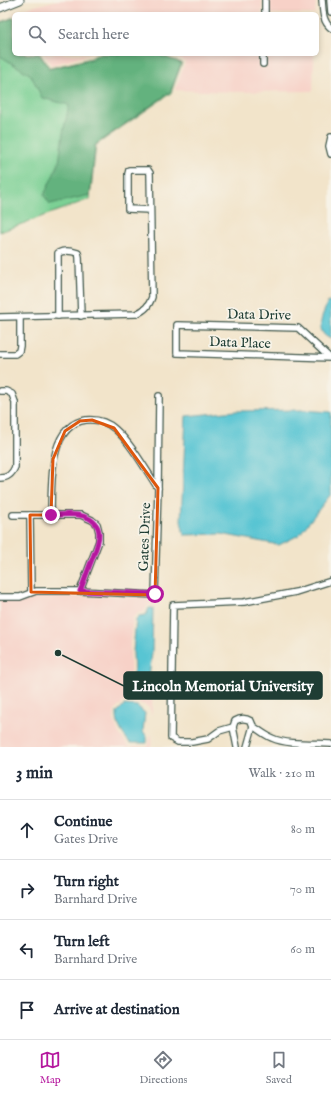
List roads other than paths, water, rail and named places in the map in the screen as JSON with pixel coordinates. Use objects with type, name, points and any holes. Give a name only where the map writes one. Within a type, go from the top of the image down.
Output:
[{"type":"main road","points":[[0,8],[20,0]]},
{"type":"street","points":[[265,0],[265,12]]},
{"type":"street","points":[[322,0],[323,17],[328,26],[331,28]]},
{"type":"street","points":[[330,0],[331,12]]},
{"type":"street","points":[[262,64],[263,56]]},
{"type":"street","points":[[331,137],[329,146],[331,154]]},
{"type":"street","points":[[0,317],[81,316],[136,314],[142,312],[149,305],[152,296],[150,173],[148,170],[129,170],[128,210],[150,210]]},
{"type":"street","points":[[58,316],[58,253],[74,251],[78,253],[79,257],[81,316]]},
{"type":"street","points":[[0,354],[15,354],[19,351],[20,317]]},
{"type":"street","name":"Data Drive","points":[[177,325],[298,328],[330,358]]},
{"type":"street","name":"Data Place","points":[[177,325],[177,353],[330,358]]},
{"type":"street","points":[[0,391],[6,391],[12,394],[16,402],[15,467],[12,474],[5,478],[0,478]]},
{"type":"street","name":"Gates Drive","points":[[0,597],[20,597],[31,592],[80,591],[155,594],[159,396]]},
{"type":"street","points":[[51,515],[53,459],[65,431],[80,421],[92,420],[103,422],[114,428],[124,438],[158,488]]},
{"type":"street","points":[[13,515],[81,515],[92,520],[96,524],[99,532],[99,541],[80,591]]},
{"type":"street","points":[[30,515],[31,592]]},
{"type":"street","points":[[233,727],[219,732],[208,739],[192,742],[178,742],[171,738],[173,605],[244,602],[296,592],[331,581]]},
{"type":"street","points":[[237,747],[233,727],[235,721],[239,719],[247,719],[251,721],[253,726],[276,740],[331,744]]},
{"type":"street","points":[[247,747],[253,726]]},
{"type":"water","points":[[331,301],[331,339],[325,336],[322,332],[321,322],[328,302]]},
{"type":"water","points":[[302,410],[331,412],[331,494],[299,535],[279,545],[221,534],[184,535],[181,521],[186,416],[236,411]]},
{"type":"water","points":[[149,608],[153,608],[152,653],[149,678],[141,680],[134,675],[133,652],[136,619],[139,616],[146,615]]},
{"type":"water","points":[[124,705],[137,706],[145,713],[143,731],[147,737],[147,743],[130,743],[122,732],[117,721],[117,712]]},
{"type":"place","name":"Lincoln Memorial University","points":[[58,653]]}]
